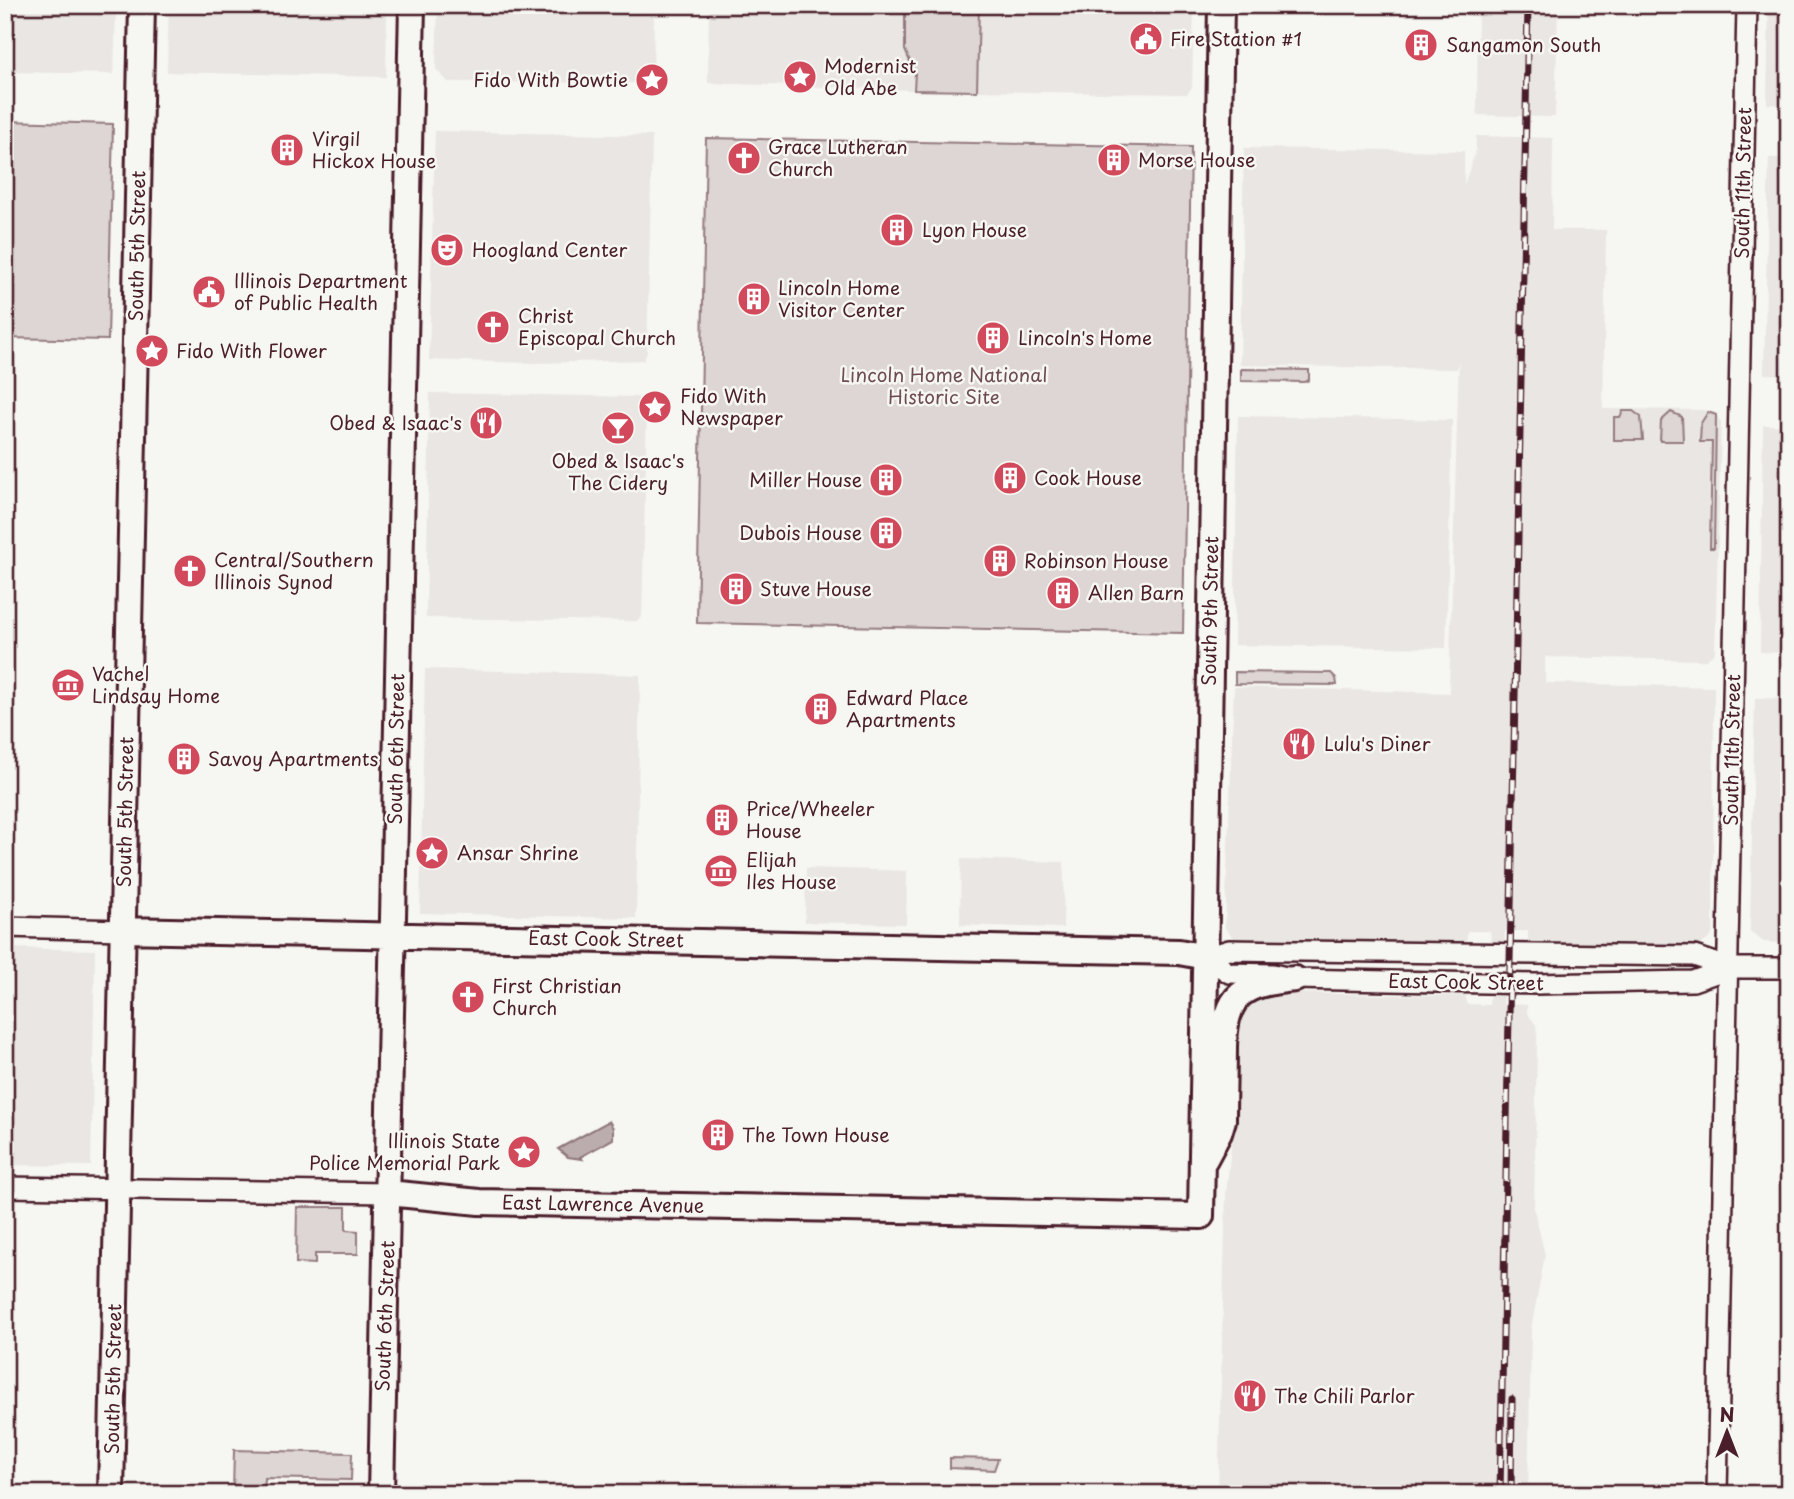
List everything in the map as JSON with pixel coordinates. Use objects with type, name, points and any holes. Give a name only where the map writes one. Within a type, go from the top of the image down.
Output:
[{"type":"main road","name":"South 5th Street","points":[[111,1494],[142,5]]},
{"type":"main road","name":"South 6th Street","points":[[381,1494],[412,5]]},
{"type":"main road","name":"South 9th Street","points":[[1201,1216],[1221,5]]},
{"type":"main road","name":"East Cook Street","points":[[123,930],[1179,952],[1206,957]]},
{"type":"main road","points":[[1202,1162],[1213,1146],[1223,1119],[1224,1021],[1232,1001],[1252,987],[1295,979]]},
{"type":"main road","name":"East Lawrence Avenue","points":[[388,1193],[479,1202],[1201,1216]]},
{"type":"street","name":"South 11th Street","points":[[1717,1494],[1730,968],[1747,5]]},
{"type":"street","name":"East Cook Street","points":[[5,928],[123,930]]},
{"type":"street","name":"East Cook Street","points":[[1206,957],[1229,950],[1694,956],[1730,968],[1789,968]]},
{"type":"street","name":"East Cook Street","points":[[1206,957],[1229,973],[1273,974],[1295,979],[1535,984],[1680,981],[1702,979],[1730,968]]},
{"type":"street","name":"East Lawrence Avenue","points":[[5,1186],[388,1193]]},
{"type":"shaded area","points":[[13,5],[116,5],[114,74],[12,72]]},
{"type":"shaded area","points":[[169,5],[387,5],[386,77],[167,72]]},
{"type":"shaded area","points":[[438,5],[654,5],[653,83],[448,82],[436,69]]},
{"type":"shaded area","points":[[709,5],[905,5],[905,50],[915,73],[914,90],[708,83]]},
{"type":"shaded area","points":[[979,5],[1194,5],[1192,87],[1187,94],[977,91]]},
{"type":"shaded area","points":[[1478,5],[1558,5],[1555,117],[1477,115]]},
{"type":"shaded area","points":[[1769,5],[1789,5],[1789,105],[1767,104]]},
{"type":"shaded area","points":[[435,131],[652,136],[647,352],[644,360],[534,363],[429,360]]},
{"type":"shaded area","points":[[1476,136],[1553,138],[1552,230],[1606,230],[1603,409],[1702,410],[1715,413],[1721,422],[1715,653],[1706,660],[1545,657],[1545,683],[1714,687],[1713,931],[1711,937],[1699,946],[1528,946],[1528,931],[1505,931],[1504,942],[1491,942],[1490,931],[1467,931],[1466,945],[1244,941],[1235,939],[1225,928],[1234,687],[1449,693],[1459,361],[1457,369],[1240,365],[1244,148],[1464,151],[1464,185],[1476,150]]},
{"type":"shaded area","points":[[1769,158],[1789,158],[1789,375],[1764,374]]},
{"type":"shaded area","points":[[430,393],[637,397],[647,406],[642,617],[636,621],[426,618]]},
{"type":"shaded area","points":[[1238,416],[1452,420],[1446,648],[1234,645]]},
{"type":"shaded area","points":[[1763,425],[1789,426],[1789,653],[1760,652]]},
{"type":"shaded area","points":[[425,669],[640,675],[636,918],[420,913]]},
{"type":"shaded area","points":[[1755,698],[1789,699],[1789,943],[1764,942],[1750,932]]},
{"type":"shaded area","points":[[961,859],[1064,862],[1063,928],[960,925]]},
{"type":"shaded area","points":[[806,868],[907,871],[906,924],[805,922]]},
{"type":"shaded area","points":[[5,948],[95,950],[91,1166],[5,1165]]},
{"type":"shaded area","points":[[1282,993],[1466,996],[1466,1004],[1489,1005],[1490,996],[1503,996],[1503,1004],[1527,1005],[1527,1013],[1536,1025],[1537,1036],[1534,1210],[1545,1255],[1531,1329],[1528,1494],[1218,1494],[1226,1195],[1235,1109],[1239,1014],[1249,1003]]},
{"type":"shaded area","points":[[609,1121],[613,1128],[613,1139],[580,1157],[582,1159],[568,1157],[558,1149]]},
{"type":"green space","points":[[905,5],[979,5],[977,91],[914,90],[915,73],[905,50]]},
{"type":"green space","points":[[5,121],[113,124],[108,340],[5,338]]},
{"type":"green space","name":"Lincoln Home National Historic Site","points":[[706,138],[1191,147],[1183,633],[697,623]]},
{"type":"green space","points":[[1241,369],[1309,370],[1309,380],[1241,381]]},
{"type":"green space","points":[[1623,411],[1633,411],[1641,417],[1643,440],[1614,440],[1614,417],[1620,417]]},
{"type":"green space","points":[[1671,412],[1682,417],[1683,441],[1660,441],[1661,421]]},
{"type":"green space","points":[[1708,412],[1716,415],[1714,548],[1710,548],[1712,442],[1700,442],[1701,423]]},
{"type":"green space","points":[[1235,672],[1331,673],[1336,678],[1337,685],[1235,684]]},
{"type":"green space","points":[[297,1207],[346,1207],[346,1230],[358,1231],[358,1254],[315,1254],[315,1264],[296,1263]]},
{"type":"green space","points":[[234,1450],[352,1453],[351,1480],[265,1478],[264,1494],[233,1494]]},
{"type":"green space","points":[[950,1458],[998,1459],[994,1470],[950,1468]]},
{"type":"green space","points":[[689,1485],[778,1487],[782,1494],[679,1494],[679,1488]]},
{"type":"green space","points":[[793,1488],[895,1489],[895,1494],[792,1494]]},
{"type":"railway","points":[[1500,1494],[1528,5]]},
{"type":"railway","points":[[1511,1494],[1512,1399]]},
{"type":"place","name":"Fire Station #1","points":[[1146,39]]},
{"type":"place","name":"Sangamon South","points":[[1421,45]]},
{"type":"place","name":"Modernist Old Abe","points":[[800,77]]},
{"type":"place","name":"Fido With Bowtie","points":[[652,80]]},
{"type":"place","name":"Virgil Hickox House","points":[[287,150]]},
{"type":"place","name":"Grace Lutheran Church","points":[[744,158]]},
{"type":"place","name":"Morse House","points":[[1114,160]]},
{"type":"place","name":"Lyon House","points":[[897,230]]},
{"type":"place","name":"Hoogland Center","points":[[447,250]]},
{"type":"place","name":"Illinois Department of Public Health","points":[[209,292]]},
{"type":"place","name":"Lincoln Home Visitor Center","points":[[754,299]]},
{"type":"place","name":"Christ Episcopal Church","points":[[493,327]]},
{"type":"place","name":"Lincoln's Home","points":[[993,338]]},
{"type":"place","name":"Fido With Flower","points":[[152,351]]},
{"type":"place","name":"Fido With Newspaper","points":[[655,407]]},
{"type":"place","name":"Obed & Isaac's","points":[[486,423]]},
{"type":"place","name":"Obed & Isaac's The Cidery","points":[[618,428]]},
{"type":"place","name":"Cook House","points":[[1010,478]]},
{"type":"place","name":"Miller House","points":[[886,480]]},
{"type":"place","name":"Dubois House","points":[[886,533]]},
{"type":"place","name":"Robinson House","points":[[1000,561]]},
{"type":"place","name":"Central/Southern Illinois Synod","points":[[190,571]]},
{"type":"place","name":"Stuve House","points":[[736,589]]},
{"type":"place","name":"Allen Barn","points":[[1063,593]]},
{"type":"place","name":"Vachel Lindsay Home","points":[[68,685]]},
{"type":"place","name":"Edward Place Apartments","points":[[821,709]]},
{"type":"place","name":"Lulu's Diner","points":[[1299,744]]},
{"type":"place","name":"Savoy Apartments","points":[[184,759]]},
{"type":"place","name":"Price/Wheeler House","points":[[722,820]]},
{"type":"place","name":"Ansar Shrine","points":[[432,853]]},
{"type":"place","name":"Elijah Iles House","points":[[721,871]]},
{"type":"place","name":"First Christian Church","points":[[468,997]]},
{"type":"place","name":"The Town House","points":[[718,1135]]},
{"type":"place","name":"Illinois State Police Memorial Park","points":[[524,1152]]},
{"type":"place","name":"The Chili Parlor","points":[[1250,1396]]}]
